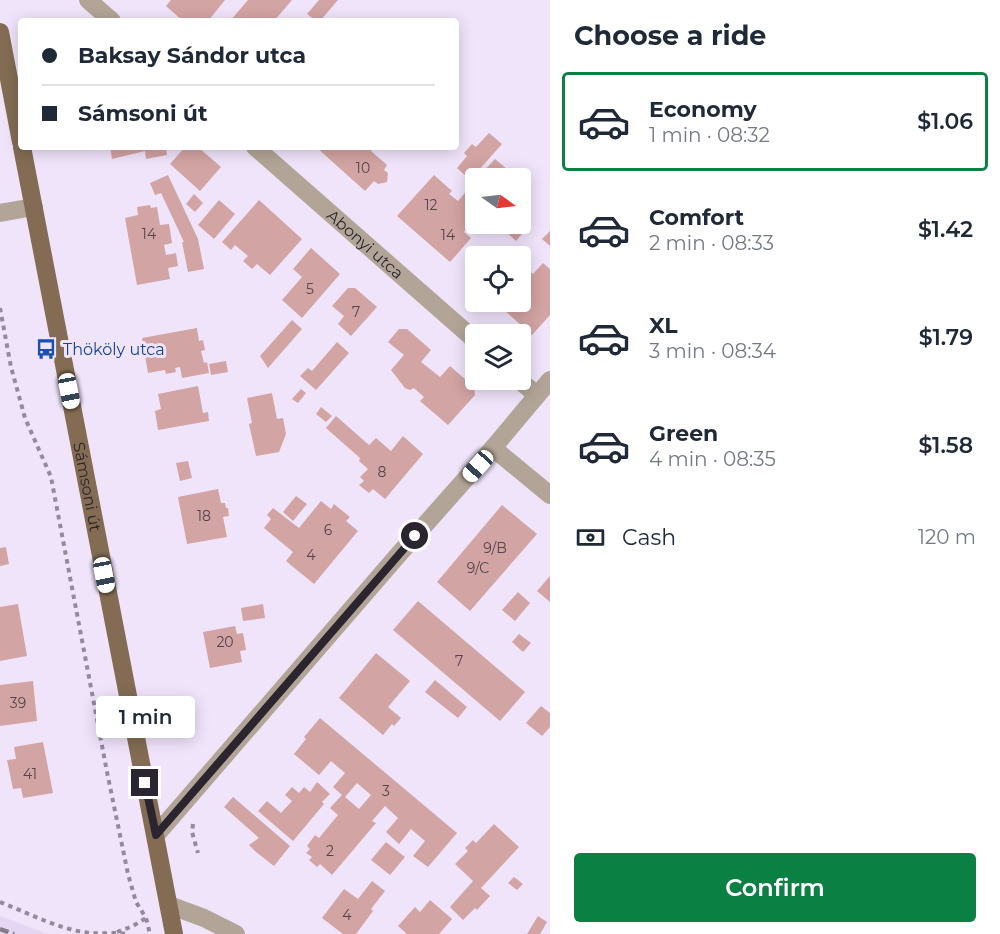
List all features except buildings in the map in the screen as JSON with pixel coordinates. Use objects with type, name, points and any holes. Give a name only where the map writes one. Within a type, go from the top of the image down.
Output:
[{"type":"main road","points":[[0,32],[18,125]]},
{"type":"main road","name":"Sámsoni út","points":[[23,150],[174,934]]},
{"type":"street","points":[[88,0],[109,18]]},
{"type":"street","name":"Abonyi utca","points":[[258,150],[465,331]]},
{"type":"street","points":[[0,213],[34,207]]},
{"type":"street","points":[[156,835],[550,380]]},
{"type":"street","points":[[531,390],[537,395]]},
{"type":"street","points":[[493,448],[550,495]]},
{"type":"street","points":[[168,905],[204,918],[236,934]]},
{"type":"path","points":[[0,308],[25,417],[51,477],[128,874],[136,902],[146,918],[150,934]]},
{"type":"path","points":[[194,820],[192,832],[198,854]]},
{"type":"path","points":[[0,902],[77,931],[92,934],[117,932],[146,918]]},
{"type":"path","points":[[117,932],[126,934]]},
{"type":"shaded area","points":[[0,916],[48,934],[0,934]]},
{"type":"railway","points":[[0,929],[14,934]]},
{"type":"place","name":"Thököly utca","points":[[46,349]]},
{"type":"route","points":[[145,783],[156,835],[415,536]]}]
